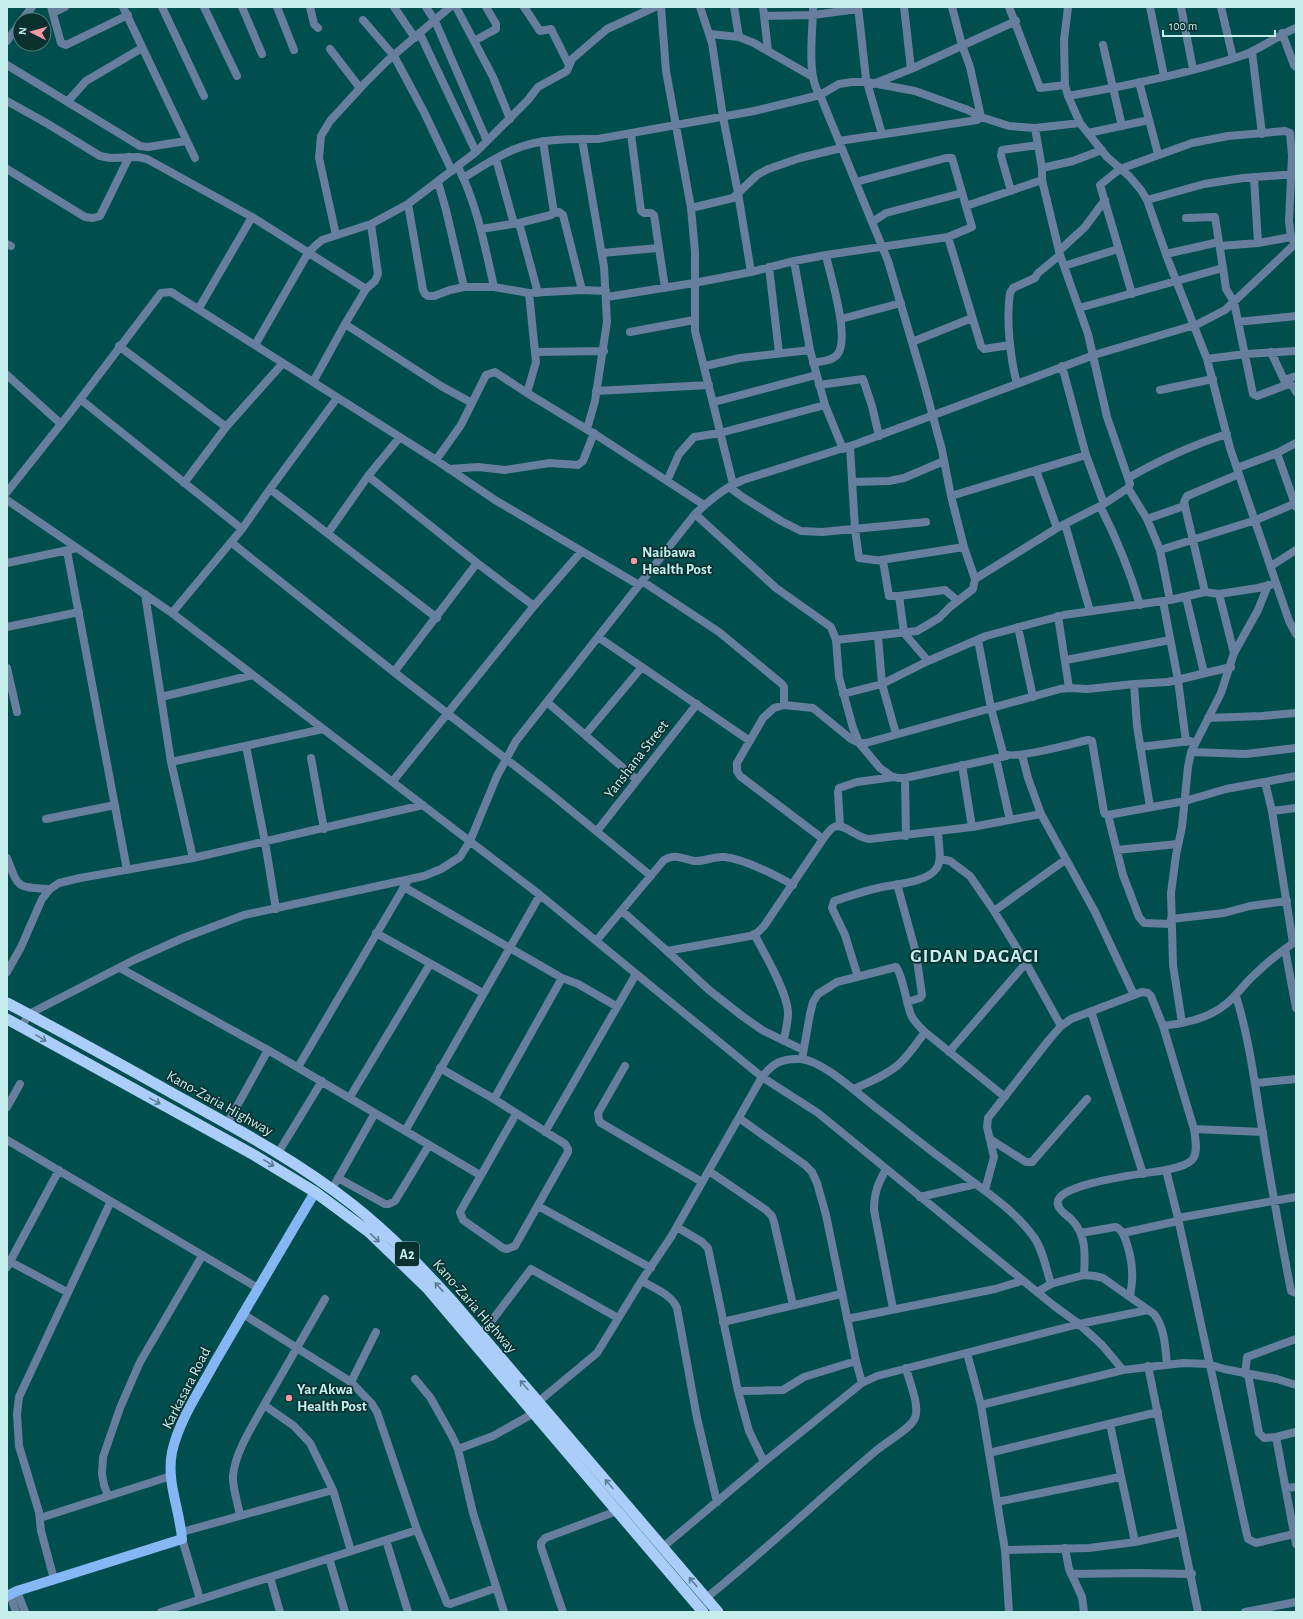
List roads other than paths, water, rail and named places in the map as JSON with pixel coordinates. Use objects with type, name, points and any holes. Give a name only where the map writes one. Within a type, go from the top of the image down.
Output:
[{"type":"highway","name":"Kano-Zaria Highway","points":[[7,1003],[278,1153],[353,1205],[426,1272],[718,1612]]},
{"type":"highway","name":"Kano-Zaria Highway","points":[[7,1019],[22,1026],[46,1042],[254,1154],[315,1192],[369,1232],[427,1288],[703,1612]]},
{"type":"main road","name":"Karkasara Road","points":[[182,1535],[170,1476],[172,1452],[178,1435],[192,1404],[242,1314],[315,1192]]},
{"type":"main road","points":[[12,1597],[54,1579],[182,1535]]},
{"type":"street","points":[[65,7],[52,10],[61,43],[66,45],[128,15]]},
{"type":"street","points":[[123,7],[195,158]]},
{"type":"street","points":[[162,7],[204,96]]},
{"type":"street","points":[[204,7],[237,76]]},
{"type":"street","points":[[242,7],[262,54]]},
{"type":"street","points":[[277,7],[294,50]]},
{"type":"street","points":[[310,7],[314,24],[318,28]]},
{"type":"street","points":[[394,7],[418,36],[476,152]]},
{"type":"street","points":[[426,7],[435,21],[487,141]]},
{"type":"street","points":[[336,235],[319,158],[321,136],[330,121],[360,88],[450,7]]},
{"type":"street","points":[[456,7],[493,77],[510,119]]},
{"type":"street","points":[[474,41],[496,29],[496,24],[486,7]]},
{"type":"street","points":[[524,7],[540,31],[551,29],[569,65]]},
{"type":"street","points":[[255,345],[308,253],[322,240],[371,224],[408,204],[476,152],[510,119],[538,87],[567,71],[572,59],[607,28],[655,7]]},
{"type":"street","points":[[661,7],[666,71],[691,208],[695,252],[695,331],[714,402],[731,486],[744,498],[795,529],[822,532],[926,522]]},
{"type":"street","points":[[700,7],[712,43],[723,117],[738,193],[751,272]]},
{"type":"street","points":[[734,7],[739,37]]},
{"type":"street","points":[[763,7],[768,51]]},
{"type":"street","points":[[904,7],[911,69]]},
{"type":"street","points":[[952,7],[970,68],[981,117]]},
{"type":"street","points":[[1009,7],[1016,21],[1040,88],[1044,89],[1065,85]]},
{"type":"street","points":[[1068,7],[1064,40],[1065,85],[1068,96],[1080,123],[1107,157],[1141,190],[1147,200],[1176,281],[1207,359],[1238,471],[1271,566],[1293,619],[1296,634]]},
{"type":"street","points":[[1150,7],[1164,76]]},
{"type":"street","points":[[1181,7],[1193,69]]},
{"type":"street","points":[[1221,7],[1233,58]]},
{"type":"street","points":[[764,16],[858,8],[870,83],[882,134]]},
{"type":"street","points":[[813,11],[812,66],[816,89],[820,95],[882,246],[901,303],[933,417],[964,547],[975,579],[973,589],[939,618],[917,631],[836,640]]},
{"type":"street","points":[[363,20],[394,56],[455,169],[463,178],[481,229],[494,287]]},
{"type":"street","points":[[870,83],[911,69],[1016,21]]},
{"type":"street","points":[[1068,96],[1140,82],[1233,58],[1252,52],[1282,33],[1296,28]]},
{"type":"street","points":[[1282,33],[1296,67]]},
{"type":"street","points":[[710,34],[739,37],[813,76]]},
{"type":"street","points":[[1103,45],[1122,126]]},
{"type":"street","points":[[68,101],[86,81],[142,48]]},
{"type":"street","points":[[330,49],[360,88]]},
{"type":"street","points":[[1252,52],[1262,134]]},
{"type":"street","points":[[7,65],[140,146],[148,147],[186,141]]},
{"type":"street","points":[[463,178],[513,150],[534,143],[543,141],[598,139],[631,134],[676,124],[754,112],[820,95],[839,84],[852,82],[870,83],[915,91],[968,110],[981,117],[1009,126],[1035,128],[1080,123]]},
{"type":"street","points":[[1140,82],[1158,154]]},
{"type":"street","points":[[7,101],[100,156],[110,158],[129,157],[147,159],[252,217],[366,289]]},
{"type":"street","points":[[691,208],[727,199],[738,193],[757,175],[768,169],[840,145],[882,134],[977,120],[981,117]]},
{"type":"street","points":[[1088,133],[1149,120]]},
{"type":"street","points":[[975,579],[1057,528],[1102,505],[1128,488],[1130,484],[1107,417],[1094,355],[1059,253],[1042,180],[1042,168],[1035,128]]},
{"type":"street","points":[[1132,294],[1100,185],[1120,169],[1158,154],[1192,143],[1228,136],[1285,131],[1290,133],[1293,174],[1289,221],[1294,242]]},
{"type":"street","points":[[631,134],[641,211],[643,213],[651,213],[654,215],[665,288]]},
{"type":"street","points":[[449,469],[478,467],[505,470],[550,463],[578,465],[583,461],[590,431],[604,351],[607,322],[602,253],[582,139]]},
{"type":"street","points":[[543,141],[554,213]]},
{"type":"street","points":[[1011,190],[1001,156],[1002,150],[1038,145]]},
{"type":"street","points":[[1042,168],[1073,161],[1102,150]]},
{"type":"street","points":[[7,169],[85,217],[93,218],[100,216],[129,157]]},
{"type":"street","points":[[408,204],[425,294],[428,296],[434,296],[464,287],[494,287],[533,293],[582,290],[606,294],[665,288],[751,272],[794,261],[826,255],[948,237],[972,227],[953,160],[949,158],[856,182]]},
{"type":"street","points":[[496,159],[517,223],[533,293],[536,352],[534,371],[527,393]]},
{"type":"street","points":[[1147,200],[1204,184],[1254,177],[1293,174]]},
{"type":"street","points":[[1254,177],[1258,243]]},
{"type":"street","points":[[966,206],[1042,180]]},
{"type":"street","points":[[438,182],[464,287]]},
{"type":"street","points":[[872,222],[886,213],[962,193]]},
{"type":"street","points":[[1017,384],[1010,345],[1010,293],[1013,288],[1035,278],[1038,273],[1085,227],[1105,200]]},
{"type":"street","points":[[481,229],[517,223],[559,212],[562,215],[582,290]]},
{"type":"street","points":[[199,308],[252,217]]},
{"type":"street","points":[[1186,218],[1215,217],[1226,289],[1234,302],[1253,394],[1257,396],[1296,376]]},
{"type":"street","points":[[313,382],[366,289],[375,281],[378,274],[371,224]]},
{"type":"street","points":[[948,237],[972,318],[983,348],[1010,345]]},
{"type":"street","points":[[1166,254],[1220,244],[1294,242]]},
{"type":"street","points":[[22,1026],[29,1014],[183,938],[244,916],[406,883],[441,870],[460,857],[470,841],[506,758],[516,742],[695,514],[712,498],[731,486],[846,448],[933,417],[1062,366],[1194,325],[1225,310],[1294,242]]},
{"type":"street","points":[[602,253],[658,248]]},
{"type":"street","points":[[1064,266],[1118,249]]},
{"type":"street","points":[[813,363],[830,359],[836,355],[842,341],[841,319],[826,255]]},
{"type":"street","points":[[794,261],[816,375],[825,404],[846,448],[852,482],[855,529],[859,558],[881,560],[964,547]]},
{"type":"street","points":[[769,267],[779,353]]},
{"type":"street","points":[[1079,308],[1223,268]]},
{"type":"street","points":[[7,492],[62,424],[161,293],[171,292],[199,308],[436,460],[495,500],[581,552],[641,583],[719,632],[782,684],[784,688],[784,705]]},
{"type":"street","points":[[841,319],[901,303]]},
{"type":"street","points":[[1238,322],[1296,316]]},
{"type":"street","points":[[912,342],[972,318]]},
{"type":"street","points":[[630,332],[694,320]]},
{"type":"street","points":[[345,324],[440,386],[472,403]]},
{"type":"street","points":[[120,346],[226,427]]},
{"type":"street","points":[[705,366],[740,358],[810,350]]},
{"type":"street","points":[[536,352],[604,351]]},
{"type":"street","points":[[1207,359],[1245,354],[1296,351]]},
{"type":"street","points":[[1271,352],[1286,382],[1296,392]]},
{"type":"street","points":[[184,483],[226,427],[283,363]]},
{"type":"street","points":[[1062,366],[1086,455],[1102,505],[1129,568],[1140,605]]},
{"type":"street","points":[[436,460],[461,425],[486,375],[495,372],[590,431],[704,506]]},
{"type":"street","points":[[7,375],[62,424]]},
{"type":"street","points":[[714,402],[816,375]]},
{"type":"street","points":[[819,385],[862,379],[872,406],[879,436]]},
{"type":"street","points":[[1160,390],[1213,379]]},
{"type":"street","points":[[596,391],[709,385]]},
{"type":"street","points":[[172,613],[232,543],[338,398]]},
{"type":"street","points":[[80,399],[242,530]]},
{"type":"street","points":[[667,481],[679,454],[694,437],[720,433],[825,404]]},
{"type":"street","points":[[1128,478],[1196,444],[1227,434]]},
{"type":"street","points":[[328,533],[368,476],[400,437]]},
{"type":"street","points":[[1205,592],[1184,506],[1187,496],[1296,443]]},
{"type":"street","points":[[1160,550],[1256,520],[1296,504],[1277,453]]},
{"type":"street","points":[[951,496],[1086,455]]},
{"type":"street","points":[[852,482],[889,481],[904,478],[944,461]]},
{"type":"street","points":[[1036,470],[1057,528]]},
{"type":"street","points":[[368,476],[477,563],[534,606]]},
{"type":"street","points":[[1128,488],[1147,519],[1160,550],[1170,640],[1178,680],[1186,742]]},
{"type":"street","points":[[270,489],[436,618]]},
{"type":"street","points":[[7,500],[172,613],[540,895],[762,1077],[818,1113],[1022,1281],[1079,1324],[1102,1345],[1123,1370]]},
{"type":"street","points":[[1147,519],[1184,506]]},
{"type":"street","points":[[695,514],[776,588],[831,627],[836,640],[839,677],[843,694],[859,743],[880,768],[894,777]]},
{"type":"street","points":[[1065,524],[1090,611]]},
{"type":"street","points":[[232,543],[394,672],[506,758],[651,876]]},
{"type":"street","points":[[7,563],[78,548]]},
{"type":"street","points":[[1271,566],[1296,550]]},
{"type":"street","points":[[67,551],[127,870]]},
{"type":"street","points":[[393,781],[534,606],[581,552]]},
{"type":"street","points":[[881,560],[883,561],[884,566],[887,594],[899,596],[945,590],[958,601]]},
{"type":"street","points":[[394,672],[477,563]]},
{"type":"street","points":[[843,694],[882,684],[928,661],[978,640],[1058,616],[1166,601],[1205,592],[1220,594],[1258,588],[1277,582]]},
{"type":"street","points":[[1182,1023],[1175,982],[1171,921],[1171,893],[1182,827],[1188,767],[1191,752],[1196,740],[1221,693],[1234,653],[1258,610],[1268,585]]},
{"type":"street","points":[[145,594],[171,762],[193,858]]},
{"type":"street","points":[[1220,594],[1234,653]]},
{"type":"street","points":[[899,596],[904,633],[928,661]]},
{"type":"street","points":[[1186,597],[1204,674]]},
{"type":"street","points":[[7,627],[79,612]]},
{"type":"street","points":[[1058,616],[1066,660],[1069,688]]},
{"type":"street","points":[[1018,627],[1033,696]]},
{"type":"street","points":[[878,636],[882,684],[896,734]]},
{"type":"street","points":[[598,637],[750,741]]},
{"type":"street","points":[[978,640],[991,708],[1003,753],[1006,756]]},
{"type":"street","points":[[1066,660],[1170,640]]},
{"type":"street","points":[[823,839],[740,776],[737,771],[737,763],[763,718],[774,708],[784,705],[813,708],[851,739],[859,743],[866,743],[1033,696],[1069,688],[1088,690],[1178,680],[1231,666]]},
{"type":"street","points":[[585,735],[642,667]]},
{"type":"street","points":[[7,668],[17,712]]},
{"type":"street","points":[[161,697],[253,675]]},
{"type":"street","points":[[1134,684],[1140,747],[1150,807]]},
{"type":"street","points":[[547,702],[637,780]]},
{"type":"street","name":"Yanshana Street","points":[[597,831],[697,704]]},
{"type":"street","points":[[1208,718],[1296,713]]},
{"type":"street","points":[[171,762],[324,729]]},
{"type":"street","points":[[840,826],[839,788],[857,782],[894,777],[905,778],[1006,756],[1022,755],[1088,740],[1092,741],[1104,812],[1108,815],[1123,875],[1141,921],[1147,923],[1171,921],[1224,913],[1250,906],[1287,901]]},
{"type":"street","points":[[1140,747],[1196,740]]},
{"type":"street","points":[[246,746],[265,842],[276,909]]},
{"type":"street","points":[[1191,752],[1246,754],[1296,748]]},
{"type":"street","points":[[1022,755],[1028,778],[1041,814],[1095,912],[1134,995]]},
{"type":"street","points":[[311,758],[324,829]]},
{"type":"street","points":[[996,758],[1010,820]]},
{"type":"street","points":[[962,765],[972,827]]},
{"type":"street","points":[[1108,815],[1185,800],[1226,789],[1296,776]]},
{"type":"street","points":[[905,778],[906,836]]},
{"type":"street","points":[[1163,1026],[1182,1023],[1211,1014],[1236,996],[1250,978],[1295,942],[1272,811],[1265,782]]},
{"type":"street","points":[[46,819],[115,805]]},
{"type":"street","points":[[7,858],[17,883],[21,886],[50,888],[80,878],[193,858],[324,829],[422,805]]},
{"type":"street","points":[[1272,811],[1296,808]]},
{"type":"street","points":[[667,951],[754,934],[764,926],[823,839],[833,828],[840,826],[864,839],[938,832],[1041,814]]},
{"type":"street","points":[[858,977],[845,935],[832,908],[832,904],[834,901],[878,888],[919,879],[930,874],[936,869],[940,859],[938,832]]},
{"type":"street","points":[[1117,850],[1178,844]]},
{"type":"street","points":[[596,941],[664,860],[670,856],[702,861],[724,857],[773,874],[793,885]]},
{"type":"street","points":[[940,859],[950,861],[970,876],[994,911],[1026,963],[1061,1026]]},
{"type":"street","points":[[994,911],[1065,860]]},
{"type":"street","points":[[298,1067],[406,883]]},
{"type":"street","points":[[406,883],[562,978],[578,984],[616,1006]]},
{"type":"street","points":[[897,884],[916,953],[921,982],[921,997],[907,1002]]},
{"type":"street","points":[[7,972],[21,947],[42,899],[50,888]]},
{"type":"street","points":[[405,1131],[540,895]]},
{"type":"street","points":[[622,911],[708,990],[762,1030],[803,1050]]},
{"type":"street","points":[[376,933],[483,993]]},
{"type":"street","points":[[754,934],[776,976],[787,1006],[788,1014],[784,1041]]},
{"type":"street","points":[[1285,949],[1295,994],[1296,1008]]},
{"type":"street","points":[[950,1052],[1026,963]]},
{"type":"street","points":[[350,1097],[430,964]]},
{"type":"street","points":[[120,968],[298,1067],[480,1175]]},
{"type":"street","points":[[802,1059],[810,1014],[813,1002],[818,994],[837,982],[896,968],[900,974],[907,1002],[916,1022],[925,1032],[1005,1096]]},
{"type":"street","points":[[545,1132],[616,1006],[636,974]]},
{"type":"street","points":[[494,1098],[562,978]]},
{"type":"street","points":[[985,1190],[993,1162],[987,1122],[988,1118],[1061,1026],[1071,1019],[1091,1011],[1142,992],[1148,993],[1151,996],[1163,1026],[1194,1129],[1197,1145],[1194,1159],[1180,1166],[1166,1170],[1086,1183],[1062,1194],[1057,1200],[1059,1208],[1072,1220],[1081,1233],[1083,1239],[1084,1276]]},
{"type":"street","points":[[1236,996],[1244,1022],[1256,1083],[1274,1200],[1291,1291],[1296,1293]]},
{"type":"street","points":[[1091,1011],[1143,1174]]},
{"type":"street","points":[[854,1089],[888,1072],[898,1065],[925,1032]]},
{"type":"street","points":[[227,1124],[268,1050]]},
{"type":"street","points":[[538,1402],[597,1353],[677,1227],[762,1077],[770,1066],[777,1062],[802,1059],[815,1064],[854,1089],[876,1108],[985,1190],[1007,1209],[1034,1237],[1040,1249],[1051,1284]]},
{"type":"street","points":[[625,1066],[598,1113],[599,1120],[601,1123],[702,1182]]},
{"type":"street","points":[[440,1068],[494,1098],[516,1114],[565,1144],[568,1149],[568,1152],[538,1206],[514,1246],[507,1249],[503,1248],[463,1220],[460,1212],[516,1114]]},
{"type":"street","points":[[1256,1083],[1296,1079]]},
{"type":"street","points":[[278,1153],[322,1081]]},
{"type":"street","points":[[7,1107],[20,1084]]},
{"type":"street","points":[[990,1139],[1026,1162],[1032,1162],[1088,1099]]},
{"type":"street","points":[[331,1189],[375,1113]]},
{"type":"street","points":[[739,1118],[805,1165],[812,1172],[817,1183],[826,1215],[841,1294],[862,1383]]},
{"type":"street","points":[[1194,1129],[1263,1132]]},
{"type":"street","points":[[7,1140],[258,1288]]},
{"type":"street","points":[[338,1178],[385,1204],[390,1204],[395,1201],[429,1144]]},
{"type":"street","points":[[886,1169],[877,1186],[874,1196],[874,1210],[893,1309]]},
{"type":"street","points":[[59,1170],[8,1263],[67,1292]]},
{"type":"street","points":[[1166,1170],[1248,1539],[1256,1543],[1294,1534]]},
{"type":"street","points":[[709,1171],[766,1210],[772,1216],[793,1305]]},
{"type":"street","points":[[920,1197],[976,1184]]},
{"type":"street","points":[[1123,1233],[1178,1219],[1296,1197]]},
{"type":"street","points":[[54,1579],[41,1531],[40,1518],[20,1451],[17,1414],[20,1396],[67,1292],[111,1201]]},
{"type":"street","points":[[538,1206],[651,1268]]},
{"type":"street","points":[[677,1227],[702,1242],[708,1248],[738,1391],[749,1431],[764,1462]]},
{"type":"street","points":[[1081,1233],[1115,1227],[1120,1228],[1125,1237],[1132,1271],[1130,1298]]},
{"type":"street","points":[[108,1496],[102,1474],[103,1457],[120,1408],[140,1362],[202,1256]]},
{"type":"street","points":[[481,1335],[531,1269],[618,1318]]},
{"type":"street","points":[[1037,1292],[1051,1284],[1084,1276],[1103,1278],[1154,1314],[1158,1319],[1162,1328],[1167,1364]]},
{"type":"street","points":[[642,1281],[668,1296],[675,1303],[677,1308],[697,1418],[717,1502]]},
{"type":"street","points":[[847,1319],[995,1289],[1022,1281]]},
{"type":"street","points":[[723,1322],[841,1294]]},
{"type":"street","points":[[240,1515],[232,1477],[238,1454],[264,1405],[325,1300]]},
{"type":"street","points":[[663,1548],[764,1462],[862,1383],[876,1376],[1079,1324],[1148,1310]]},
{"type":"street","points":[[242,1314],[351,1382],[372,1404],[377,1412],[417,1530],[446,1603],[450,1604],[496,1588]]},
{"type":"street","points":[[351,1382],[376,1332]]},
{"type":"street","points":[[1296,1339],[1247,1358],[1247,1374],[1259,1433],[1264,1438],[1296,1432]]},
{"type":"street","points":[[967,1352],[981,1405],[1005,1550],[1009,1612]]},
{"type":"street","points":[[738,1391],[783,1390],[804,1377],[856,1361]]},
{"type":"street","points":[[981,1405],[1123,1370],[1167,1364],[1208,1364],[1218,1368],[1277,1379],[1296,1385]]},
{"type":"street","points":[[1148,1366],[1181,1532],[1192,1574],[1198,1612]]},
{"type":"street","points":[[706,1598],[772,1544],[879,1448],[913,1423],[916,1416],[917,1406],[906,1368]]},
{"type":"street","points":[[415,1379],[430,1397],[458,1449],[473,1513],[504,1612]]},
{"type":"street","points":[[264,1405],[294,1426],[310,1442],[333,1490],[351,1551]]},
{"type":"street","points":[[989,1453],[1158,1412]]},
{"type":"street","points":[[458,1449],[493,1436],[534,1413]]},
{"type":"street","points":[[1110,1424],[1120,1477],[1135,1542]]},
{"type":"street","points":[[1276,1436],[1286,1488],[1294,1517],[1294,1534],[1296,1544]]},
{"type":"street","points":[[40,1518],[170,1476]]},
{"type":"street","points":[[997,1502],[1120,1477]]},
{"type":"street","points":[[1286,1488],[1296,1487]]},
{"type":"street","points":[[200,1599],[182,1535],[240,1515],[333,1490]]},
{"type":"street","points":[[563,1612],[541,1547],[541,1543],[545,1538],[617,1511]]},
{"type":"street","points":[[161,1612],[417,1530]]},
{"type":"street","points":[[1005,1550],[1089,1548],[1135,1542],[1181,1532]]},
{"type":"street","points":[[386,1540],[408,1612]]},
{"type":"street","points":[[1065,1548],[1071,1574],[1082,1597],[1084,1612]]},
{"type":"street","points":[[329,1558],[345,1612]]},
{"type":"street","points":[[1071,1574],[1192,1574]]},
{"type":"street","points":[[270,1577],[280,1612]]},
{"type":"street","points":[[12,1597],[16,1612]]},
{"type":"street","points":[[12,1597],[25,1612]]},
{"type":"street","points":[[1245,1612],[1296,1602]]},
{"type":"place","name":"Naibawa Health Post","points":[[634,561]]},
{"type":"place","name":"Yar Akwa Health Post","points":[[289,1398]]},
{"type":"district","name":"GIDAN DAGACI","points":[[975,955]]}]
